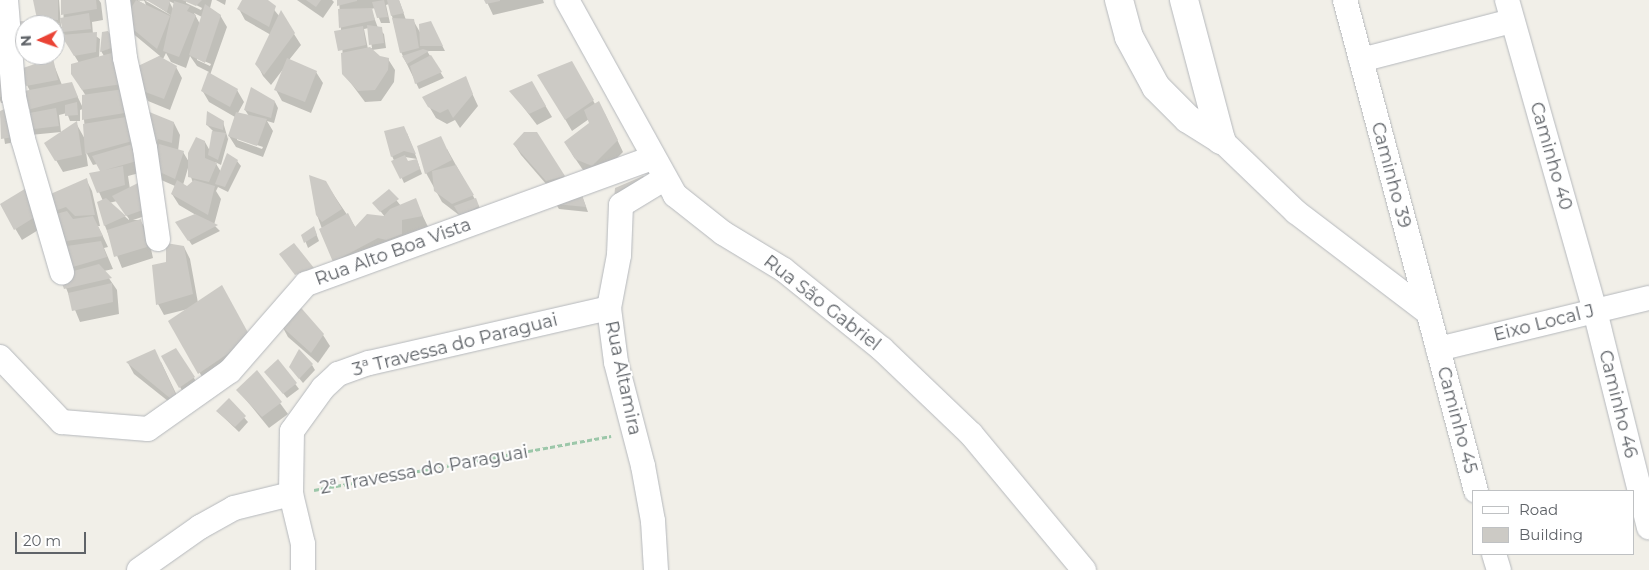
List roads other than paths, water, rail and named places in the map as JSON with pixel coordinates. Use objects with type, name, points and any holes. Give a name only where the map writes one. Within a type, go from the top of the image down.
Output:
[{"type":"street","points":[[6,0],[5,24],[19,122],[62,272]]},
{"type":"street","points":[[118,0],[125,58],[145,148],[158,239]]},
{"type":"street","name":"Rua São Gabriel","points":[[567,0],[664,179],[694,212],[784,270],[882,349],[971,434],[1084,570]]},
{"type":"street","points":[[1119,0],[1129,37],[1156,86],[1188,119],[1221,140],[1296,212],[1426,311]]},
{"type":"street","points":[[1184,0],[1221,140]]},
{"type":"street","name":"Caminho 39","points":[[1345,0],[1426,311],[1438,349]]},
{"type":"street","points":[[1361,60],[1510,11]]},
{"type":"street","name":"Caminho 40","points":[[1510,11],[1595,311]]},
{"type":"street","name":"Rua Alto Boa Vista","points":[[0,356],[62,422],[148,430],[230,372],[306,284],[652,158]]},
{"type":"street","name":"Rua Altamira","points":[[656,570],[653,521],[611,335],[610,308],[618,255],[621,205],[664,179]]},
{"type":"street","name":"Eixo Local J","points":[[1438,349],[1649,298]]},
{"type":"street","name":"3ª Travessa do Paraguai","points":[[291,494],[292,431],[323,388],[338,374],[369,363],[610,308]]},
{"type":"street","name":"Caminho 46","points":[[1595,311],[1649,527]]},
{"type":"street","name":"Caminho 45","points":[[1438,349],[1476,490]]},
{"type":"street","points":[[139,570],[200,527],[234,508],[291,494],[303,544],[303,570]]},
{"type":"street","points":[[1494,555],[1500,570]]}]
